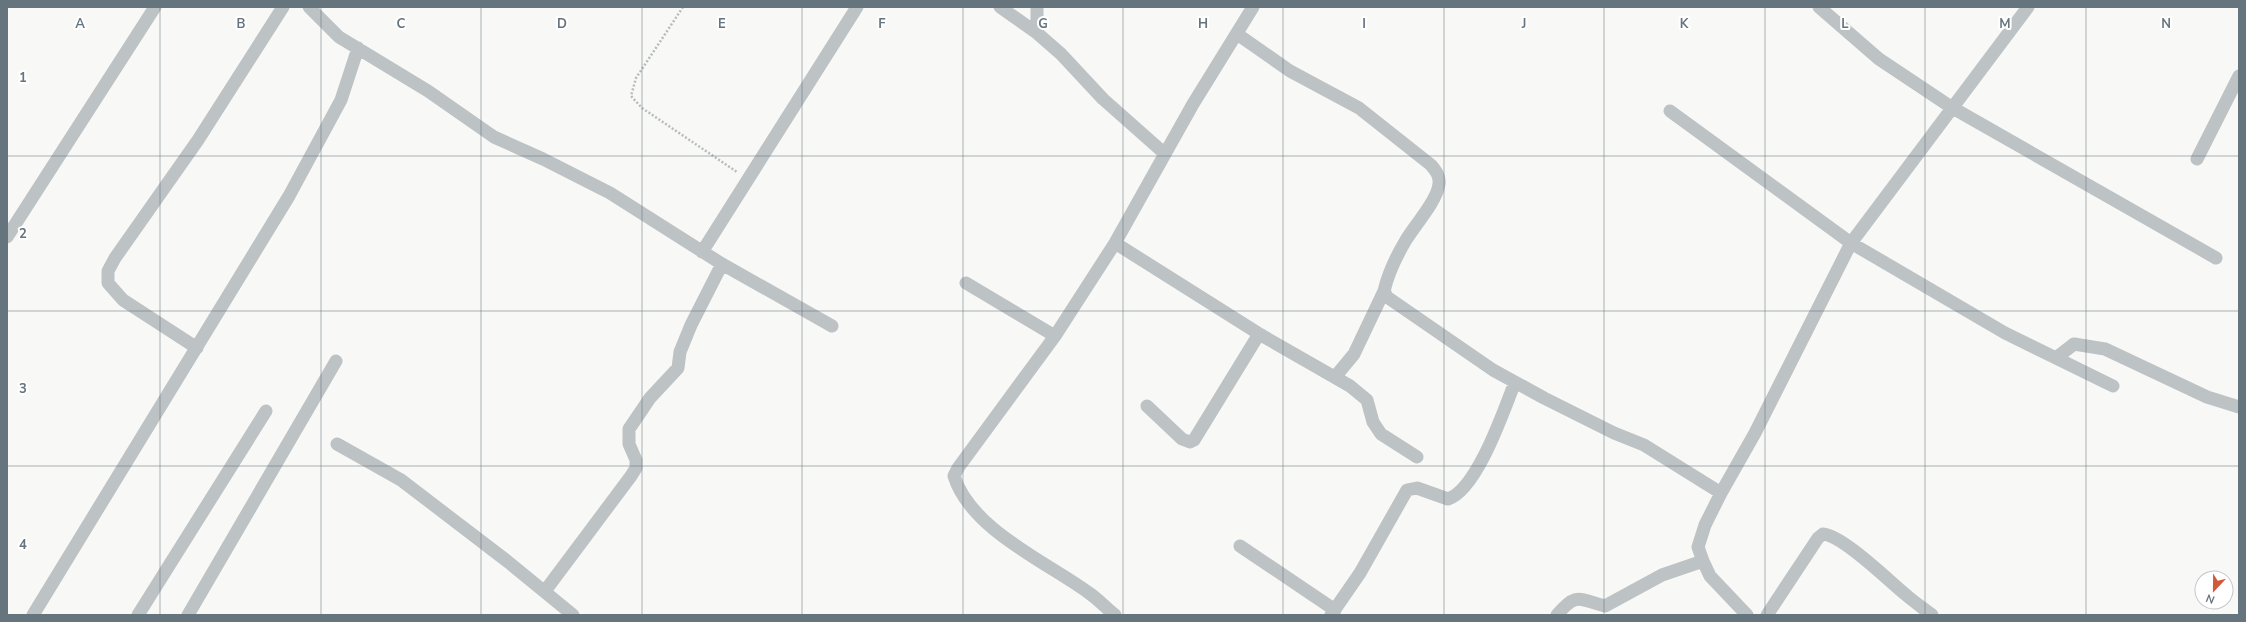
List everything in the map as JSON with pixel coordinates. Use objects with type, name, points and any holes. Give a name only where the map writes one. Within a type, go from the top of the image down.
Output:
[{"type":"street","points":[[7,237],[155,7]]},
{"type":"street","points":[[197,348],[122,300],[108,284],[108,271],[115,258],[198,140],[284,7]]},
{"type":"street","points":[[309,7],[339,37],[428,92],[494,137],[543,159],[610,194],[722,264],[832,326]]},
{"type":"street","points":[[702,252],[857,7]]},
{"type":"street","points":[[1000,7],[1038,33],[1061,54],[1103,99],[1164,153]]},
{"type":"street","points":[[1037,7],[1038,33]]},
{"type":"street","points":[[1115,615],[1090,593],[1014,546],[992,526],[963,495],[954,476],[958,468],[1055,336],[1114,243],[1164,153],[1237,34],[1246,13],[1254,7]]},
{"type":"street","points":[[1819,7],[1879,59],[1951,107],[2216,258]]},
{"type":"street","points":[[1747,615],[1710,576],[1698,547],[1705,526],[1721,493],[1755,433],[1851,243],[1951,107],[2028,7]]},
{"type":"street","points":[[1237,34],[1290,71],[1359,108],[1431,165],[1438,174],[1439,185],[1435,196],[1405,242],[1392,267],[1384,291],[1354,354],[1335,377]]},
{"type":"street","points":[[33,615],[289,196],[341,100],[358,48]]},
{"type":"street","points":[[2197,159],[2239,76]]},
{"type":"street","points":[[1670,111],[1851,243],[2006,333],[2114,386]]},
{"type":"street","points":[[1114,243],[1258,334],[1335,377],[1362,395],[1367,400],[1373,422],[1381,434],[1417,457]]},
{"type":"street","points":[[545,592],[636,468],[636,460],[629,444],[629,429],[650,398],[678,368],[680,352],[691,325],[722,264]]},
{"type":"street","points":[[966,283],[1055,336]]},
{"type":"street","points":[[1384,291],[1387,297],[1404,310],[1493,370],[1614,433],[1644,445],[1721,493]]},
{"type":"street","points":[[1147,406],[1182,439],[1190,442],[1194,440],[1258,334]]},
{"type":"street","points":[[2056,358],[2074,344],[2105,349],[2207,397],[2239,407]]},
{"type":"street","points":[[188,615],[336,361]]},
{"type":"street","points":[[1240,546],[1333,613],[1360,574],[1407,490],[1418,488],[1448,499],[1461,492],[1493,436],[1515,382]]},
{"type":"street","points":[[138,615],[266,411]]},
{"type":"street","points":[[337,444],[401,480],[573,615]]},
{"type":"street","points":[[1766,615],[1818,538],[1823,534],[1834,538],[1882,573],[1906,595],[1932,615]]},
{"type":"street","points":[[1557,615],[1573,599],[1579,598],[1605,606],[1662,576],[1703,561]]},
{"type":"path","points":[[683,7],[636,78],[630,96],[642,108],[747,179]]}]
